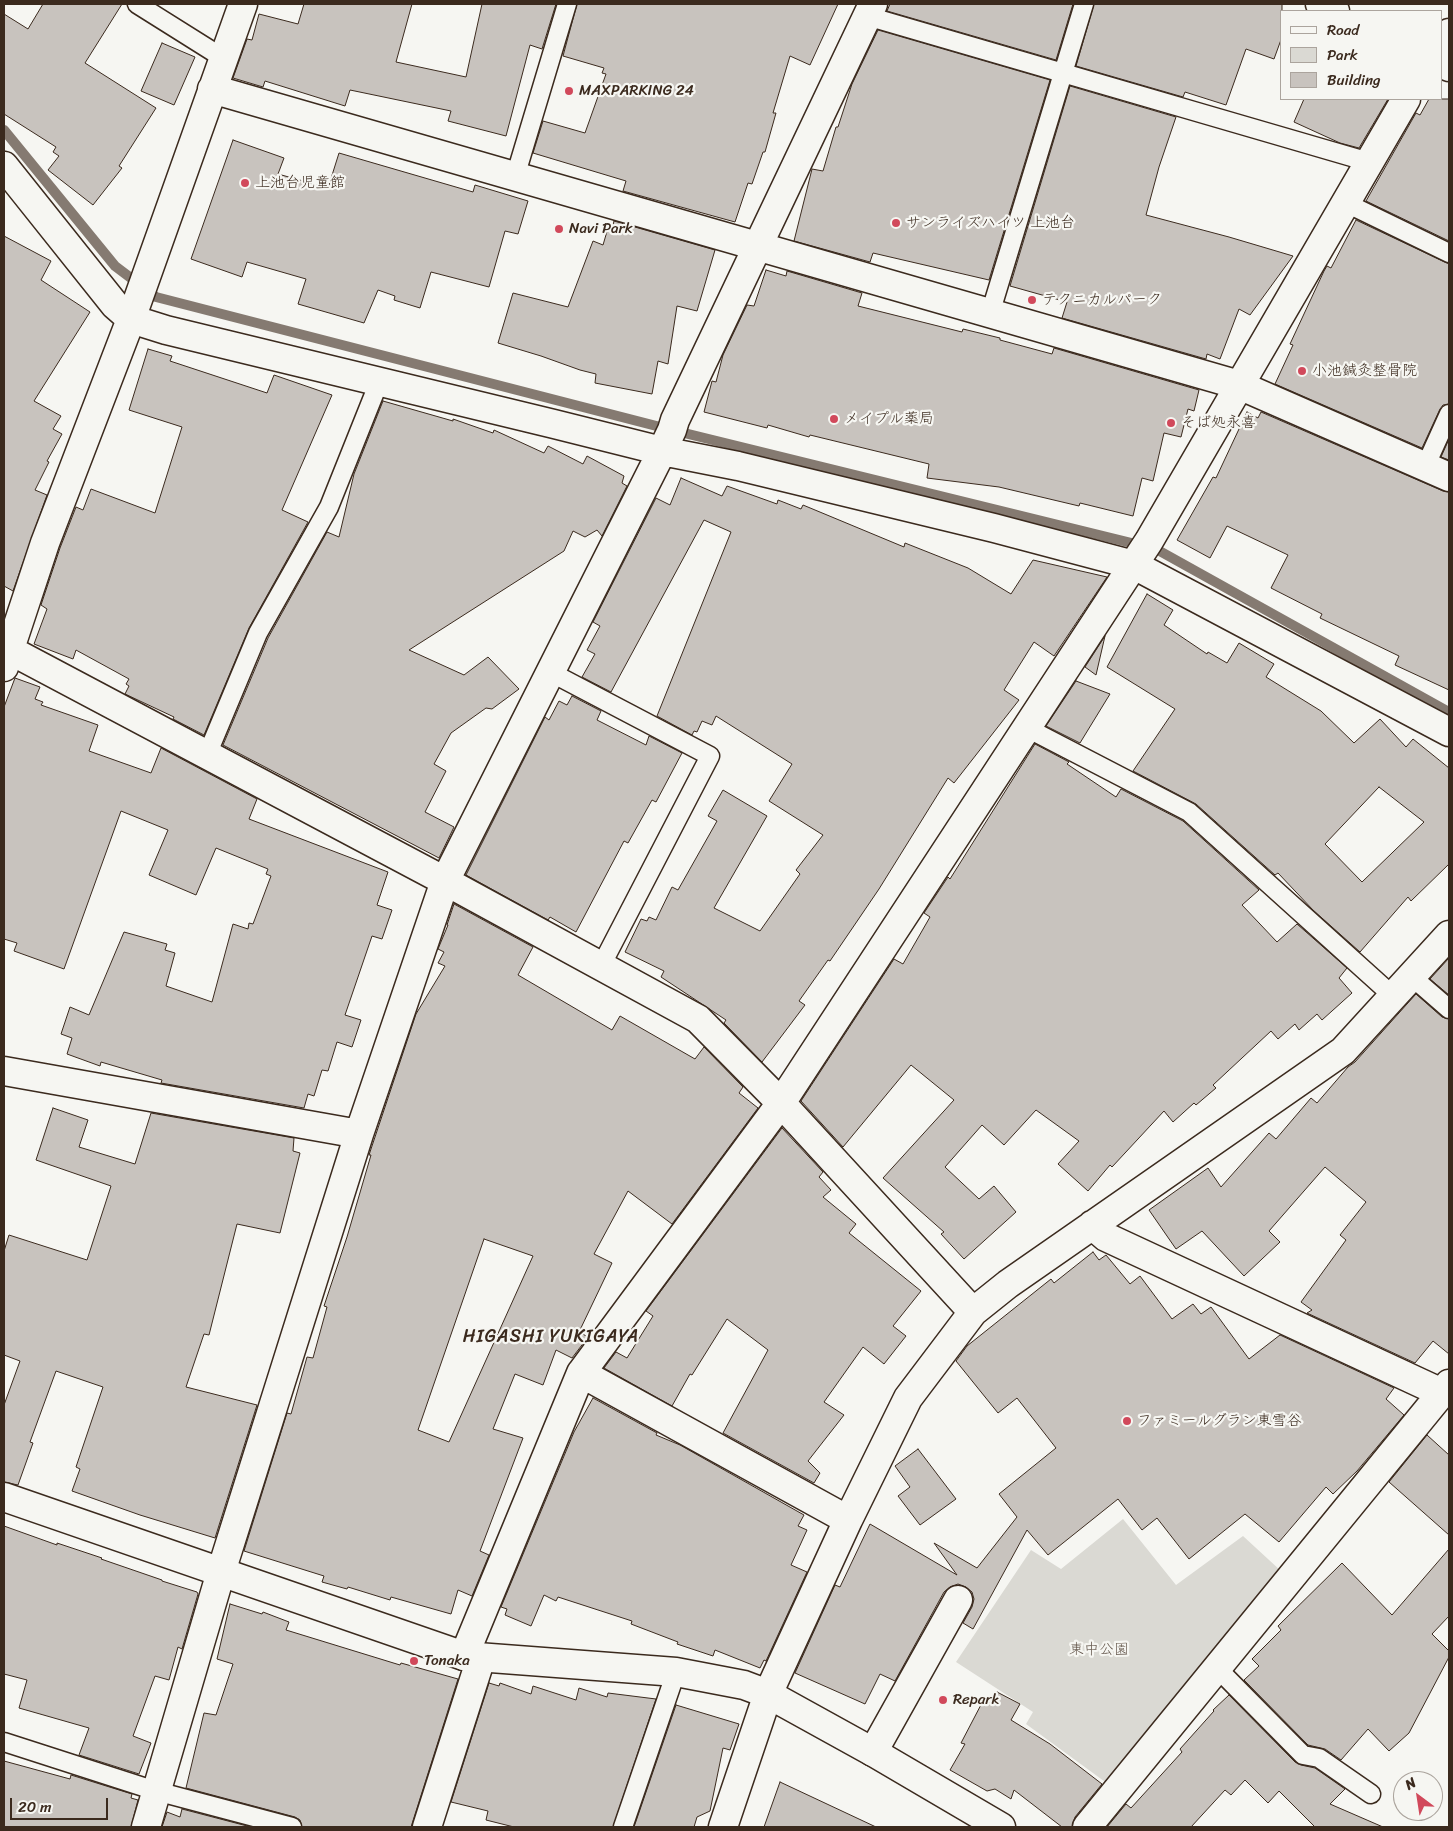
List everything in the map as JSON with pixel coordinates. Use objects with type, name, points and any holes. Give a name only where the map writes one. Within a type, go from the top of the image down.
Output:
[{"type":"street","points":[[243,4],[131,319],[45,543],[6,655],[207,755],[445,881],[698,1019],[781,1103],[973,1312]]},
{"type":"street","points":[[1320,4],[1333,10]]},
{"type":"street","points":[[146,1827],[221,1572],[359,1134],[445,881],[662,451],[870,10]]},
{"type":"street","points":[[212,89],[1239,385],[1437,472]]},
{"type":"street","points":[[427,1827],[473,1657],[581,1373],[781,1103],[1140,555],[1405,100]]},
{"type":"street","points":[[4,166],[115,305],[131,319],[166,330],[662,451],[738,466],[994,528],[1140,555],[1449,732]]},
{"type":"street","points":[[723,1827],[768,1694],[848,1520],[908,1398],[973,1312],[990,1297],[1092,1225],[1343,1051],[1449,935]]},
{"type":"street","points":[[4,1071],[359,1134]]},
{"type":"street","points":[[1087,1827],[1446,1389],[1106,1237],[1092,1225]]},
{"type":"street","points":[[581,1373],[848,1520]]},
{"type":"street","points":[[4,1497],[473,1657],[676,1672],[744,1685],[768,1694],[873,1752],[1001,1827]]},
{"type":"street","points":[[873,1752],[958,1600]]},
{"type":"lane","points":[[137,4],[223,58]]},
{"type":"lane","points":[[516,177],[567,4]]},
{"type":"lane","points":[[990,314],[1084,4]]},
{"type":"lane","points":[[870,10],[1062,73],[1369,162]]},
{"type":"lane","points":[[1346,203],[1449,253]]},
{"type":"lane","points":[[207,755],[258,633],[329,507],[379,382]]},
{"type":"lane","points":[[1437,472],[1449,414]]},
{"type":"lane","points":[[550,672],[710,756],[601,966]]},
{"type":"lane","points":[[1027,728],[1190,812],[1393,996]]},
{"type":"lane","points":[[1411,976],[1449,1009]]},
{"type":"lane","points":[[1217,1668],[1303,1755],[1319,1758],[1371,1794]]},
{"type":"lane","points":[[623,1827],[676,1672]]},
{"type":"lane","points":[[4,1742],[156,1791],[292,1827]]},
{"type":"green space","name":"東中公園","points":[[1123,1519],[1176,1585],[1243,1536],[1281,1571],[1108,1784],[1026,1724],[1033,1712],[956,1662],[1031,1550],[1061,1569]]},
{"type":"building","points":[[43,4],[122,4],[85,63],[156,108],[119,166],[122,168],[93,205],[48,170],[59,156],[53,152],[56,147],[4,114],[4,14],[28,29]]},
{"type":"building","points":[[304,4],[412,4],[396,62],[466,77],[482,4],[556,4],[542,49],[530,45],[506,136],[448,121],[451,111],[350,90],[345,106],[265,81],[263,87],[233,78],[247,39],[252,40],[259,14],[298,24]]},
{"type":"building","points":[[577,4],[838,4],[810,65],[790,56],[773,113],[776,113],[765,152],[763,152],[752,184],[748,183],[735,222],[623,191],[626,181],[533,153],[543,121],[585,133],[606,74],[602,73],[604,68],[563,56]]},
{"type":"building","points":[[890,4],[1073,4],[1056,60],[887,11]]},
{"type":"building","points":[[1094,4],[1282,4],[1282,10],[1280,10],[1280,42],[1274,59],[1246,49],[1226,105],[1185,92],[1183,97],[1076,66]]},
{"type":"building","points":[[878,30],[1050,80],[989,280],[873,253],[870,262],[794,241],[812,169],[823,171],[836,127],[838,127],[852,84]]},
{"type":"building","points":[[162,43],[195,57],[174,105],[141,91]]},
{"type":"building","points":[[1070,86],[1176,117],[1159,167],[1146,215],[1293,256],[1250,315],[1239,309],[1220,359],[1207,354],[1206,359],[1062,318],[1067,302],[1010,286]]},
{"type":"building","points":[[1449,99],[1449,241],[1366,201],[1416,113],[1420,115],[1428,100]]},
{"type":"building","points":[[1304,100],[1387,100],[1359,148],[1340,143],[1294,122]]},
{"type":"building","points":[[233,140],[284,158],[278,174],[328,188],[339,153],[473,192],[475,185],[528,201],[518,234],[505,231],[489,287],[431,272],[420,308],[394,300],[395,296],[378,290],[364,323],[298,304],[306,279],[247,262],[242,277],[191,259]]},
{"type":"building","points":[[1356,220],[1449,264],[1449,404],[1443,405],[1440,409],[1422,448],[1275,384],[1293,345],[1290,344],[1324,271],[1327,266],[1331,268]]},
{"type":"building","points":[[614,221],[715,250],[697,311],[677,306],[668,364],[658,361],[652,394],[595,383],[596,374],[498,343],[513,293],[568,307],[593,241],[603,245],[608,228],[612,229]]},
{"type":"building","points":[[4,236],[51,261],[41,280],[90,312],[34,401],[61,416],[53,429],[62,434],[47,461],[49,462],[35,490],[47,495],[13,591],[4,586]]},
{"type":"building","points":[[766,270],[786,276],[787,271],[862,293],[858,306],[962,332],[963,329],[1000,338],[1000,340],[1052,354],[1054,348],[1199,390],[1194,411],[1188,409],[1181,437],[1164,433],[1153,481],[1142,478],[1133,516],[1080,503],[1079,506],[999,487],[927,478],[929,464],[810,435],[809,437],[768,425],[767,428],[704,412],[712,381],[716,382],[723,355],[747,305],[754,306]]},
{"type":"building","points":[[148,349],[172,356],[170,361],[267,393],[274,375],[332,395],[282,510],[308,522],[249,628],[204,735],[173,719],[174,717],[125,694],[129,686],[126,684],[129,679],[76,650],[73,659],[34,644],[47,609],[41,605],[60,548],[76,507],[83,510],[91,489],[155,513],[182,427],[129,410]]},
{"type":"building","points":[[383,401],[453,421],[453,419],[493,433],[494,430],[544,453],[548,446],[583,464],[587,456],[624,476],[622,483],[627,486],[602,536],[597,530],[585,537],[573,531],[564,551],[409,650],[464,675],[488,657],[519,689],[492,709],[486,708],[451,733],[434,764],[446,771],[425,812],[454,827],[439,858],[223,745],[268,638],[327,532],[339,537],[354,474]]},
{"type":"building","points":[[1247,412],[1258,418],[1261,412],[1449,492],[1449,690],[1395,665],[1399,656],[1320,618],[1322,614],[1271,588],[1288,555],[1227,526],[1210,558],[1177,540],[1213,477],[1216,478]]},
{"type":"building","points":[[1449,439],[1449,460],[1441,457]]},
{"type":"building","points":[[681,478],[722,496],[727,486],[777,504],[778,500],[801,509],[803,505],[904,547],[905,543],[968,568],[1011,594],[1033,560],[1107,577],[1054,656],[1034,642],[1004,690],[1019,700],[954,783],[948,778],[879,889],[830,961],[828,960],[799,1001],[805,1005],[762,1062],[724,1023],[726,1020],[661,977],[664,971],[625,952],[641,919],[647,921],[649,917],[656,920],[672,887],[678,890],[717,821],[708,816],[723,790],[767,816],[714,908],[760,931],[800,874],[796,870],[823,835],[769,801],[792,764],[716,716],[712,725],[702,721],[697,732],[694,731],[692,735],[657,716],[731,532],[704,520],[611,692],[582,677],[595,654],[587,650],[600,626],[593,622],[656,498],[670,505]]},
{"type":"building","points":[[1147,594],[1173,610],[1164,625],[1207,654],[1208,652],[1227,663],[1239,643],[1274,664],[1266,677],[1321,711],[1354,743],[1380,719],[1406,747],[1413,739],[1449,768],[1449,864],[1411,901],[1408,897],[1360,952],[1313,910],[1278,873],[1275,875],[1196,804],[1133,771],[1175,709],[1107,667]],"holes":[[[1379,787],[1424,822],[1362,882],[1325,844]]]},
{"type":"building","points":[[1105,636],[1096,675],[1085,667]]},
{"type":"building","points":[[15,678],[40,687],[35,699],[43,702],[41,705],[98,725],[89,751],[151,773],[161,748],[257,799],[249,819],[388,872],[377,905],[392,910],[382,939],[372,936],[345,1015],[361,1020],[352,1047],[337,1042],[328,1071],[322,1070],[314,1096],[308,1094],[304,1108],[161,1083],[162,1080],[101,1062],[100,1066],[67,1054],[72,1038],[61,1034],[70,1007],[89,1015],[124,932],[167,944],[165,950],[175,953],[166,986],[212,1002],[233,924],[248,929],[249,923],[253,924],[271,876],[266,874],[268,869],[216,848],[196,895],[149,875],[168,830],[121,811],[64,969],[14,951],[17,943],[4,939],[4,707]]},
{"type":"building","points":[[1076,681],[1110,694],[1080,743],[1046,726]]},
{"type":"building","points":[[572,696],[601,711],[597,720],[646,745],[649,736],[682,753],[656,802],[652,800],[628,843],[624,841],[576,932],[550,917],[548,920],[466,875],[545,717],[549,720],[559,701],[567,705]]},
{"type":"building","points":[[1035,744],[1069,762],[1067,764],[1116,797],[1121,789],[1183,821],[1259,890],[1242,905],[1277,942],[1297,924],[1347,968],[1339,978],[1352,993],[1322,1020],[1317,1014],[1299,1030],[1295,1024],[1278,1039],[1271,1031],[1213,1085],[1216,1088],[1196,1105],[1194,1103],[1173,1122],[1164,1111],[1112,1167],[1110,1165],[1088,1191],[1058,1164],[1079,1141],[1036,1110],[1004,1145],[982,1125],[945,1167],[979,1199],[994,1186],[1016,1212],[964,1259],[941,1234],[944,1232],[883,1178],[954,1100],[911,1065],[843,1147],[801,1101],[894,959],[903,964],[930,917],[924,913],[948,877],[950,879]]},
{"type":"building","points":[[454,904],[533,947],[518,975],[612,1030],[620,1016],[695,1059],[704,1047],[743,1087],[739,1093],[758,1108],[672,1224],[628,1191],[594,1254],[612,1263],[579,1332],[588,1337],[572,1358],[556,1350],[543,1385],[515,1374],[493,1429],[523,1438],[480,1551],[489,1555],[472,1596],[458,1590],[451,1614],[391,1597],[390,1600],[348,1587],[347,1589],[322,1582],[324,1576],[244,1551],[287,1413],[291,1414],[307,1357],[313,1358],[327,1307],[324,1306],[347,1237],[371,1155],[369,1155],[416,1014],[445,966],[438,963],[444,952],[438,949]],"holes":[[[484,1239],[533,1256],[449,1442],[418,1430]]]},
{"type":"building","points":[[1449,958],[1449,995],[1430,979]]},
{"type":"building","points":[[1416,994],[1442,1017],[1449,1019],[1449,1354],[1433,1341],[1415,1363],[1307,1313],[1312,1310],[1301,1302],[1346,1240],[1340,1235],[1366,1202],[1325,1167],[1269,1231],[1280,1242],[1244,1276],[1202,1231],[1176,1249],[1149,1210],[1208,1168],[1221,1187],[1269,1133],[1276,1139],[1311,1098],[1317,1103]]},
{"type":"building","points":[[53,1108],[88,1120],[79,1147],[135,1164],[151,1113],[294,1138],[293,1151],[300,1153],[280,1233],[237,1224],[209,1335],[204,1334],[186,1387],[257,1405],[215,1538],[140,1515],[72,1491],[80,1469],[76,1467],[103,1387],[56,1371],[30,1442],[33,1443],[18,1485],[4,1482],[4,1405],[20,1361],[4,1355],[4,1251],[9,1235],[87,1260],[111,1186],[36,1160]]},
{"type":"building","points":[[782,1128],[823,1172],[819,1177],[831,1190],[823,1197],[856,1224],[849,1233],[921,1291],[893,1326],[906,1336],[884,1364],[863,1347],[824,1402],[844,1415],[808,1461],[820,1473],[814,1483],[723,1433],[768,1350],[727,1319],[692,1375],[690,1374],[672,1406],[604,1368],[616,1352],[627,1358],[653,1316],[646,1311]]},
{"type":"building","points":[[1093,1252],[1099,1260],[1106,1255],[1130,1284],[1140,1276],[1172,1319],[1193,1304],[1201,1314],[1211,1307],[1249,1359],[1280,1335],[1394,1388],[1386,1399],[1404,1415],[1357,1471],[1333,1494],[1326,1487],[1279,1542],[1245,1514],[1189,1559],[1157,1518],[1142,1530],[1118,1499],[1048,1555],[1027,1530],[973,1629],[963,1623],[972,1607],[974,1599],[972,1592],[958,1584],[950,1587],[944,1592],[895,1681],[880,1674],[865,1704],[795,1673],[835,1585],[840,1587],[870,1524],[957,1575],[934,1543],[977,1568],[1017,1517],[999,1494],[1056,1448],[1017,1398],[998,1413],[956,1361],[967,1346],[1051,1279],[1054,1283]]},
{"type":"building","points":[[593,1398],[657,1433],[656,1435],[680,1445],[804,1515],[798,1526],[807,1530],[791,1565],[807,1572],[766,1661],[764,1660],[760,1668],[715,1650],[713,1656],[677,1644],[678,1642],[631,1624],[632,1621],[558,1597],[556,1601],[544,1595],[531,1626],[505,1615],[507,1609],[501,1607],[574,1432]]},
{"type":"building","points":[[1427,1435],[1449,1455],[1449,1535],[1389,1482]]},
{"type":"building","points":[[918,1449],[956,1499],[920,1525],[898,1496],[910,1487],[895,1466]]},
{"type":"building","points":[[4,1526],[197,1592],[182,1649],[178,1647],[169,1680],[155,1676],[133,1736],[151,1743],[139,1774],[79,1755],[89,1728],[19,1708],[27,1680],[4,1674]]},
{"type":"building","points":[[1449,1549],[1449,1616],[1432,1634],[1449,1651],[1449,1657],[1409,1733],[1389,1751],[1368,1729],[1341,1760],[1325,1749],[1308,1745],[1244,1680],[1259,1666],[1252,1659],[1281,1630],[1278,1626],[1342,1563],[1392,1615]]},
{"type":"building","points":[[230,1604],[262,1614],[263,1612],[289,1622],[286,1630],[400,1665],[401,1663],[458,1679],[411,1827],[302,1827],[300,1820],[295,1817],[186,1788],[204,1713],[216,1715],[233,1664],[217,1659]]},
{"type":"building","points":[[489,1683],[499,1686],[500,1683],[531,1694],[533,1686],[576,1700],[579,1688],[607,1697],[608,1693],[656,1699],[613,1827],[514,1827],[486,1820],[488,1811],[451,1802]]},
{"type":"building","points":[[997,1692],[1020,1704],[1011,1720],[1050,1744],[1102,1784],[1075,1817],[1072,1827],[1062,1827],[1014,1790],[1011,1799],[995,1789],[987,1791],[950,1770],[965,1744],[961,1743],[984,1699],[991,1703]]},
{"type":"building","points":[[1229,1695],[1295,1762],[1315,1768],[1345,1789],[1330,1804],[1383,1827],[1315,1827],[1279,1791],[1268,1803],[1245,1780],[1231,1795],[1225,1790],[1191,1827],[1107,1827],[1126,1804],[1131,1808],[1182,1752],[1180,1749],[1213,1710]]},
{"type":"building","points":[[676,1705],[739,1724],[730,1750],[723,1748],[710,1811],[697,1817],[694,1827],[634,1827]]},
{"type":"building","points":[[4,1761],[70,1779],[71,1775],[132,1794],[131,1798],[138,1800],[131,1827],[4,1827]]},
{"type":"building","points":[[780,1782],[876,1827],[764,1827]]},
{"type":"building","points":[[182,1809],[251,1827],[162,1827],[167,1812],[180,1817]]},
{"type":"waterway","points":[[4,130],[115,266],[156,297],[672,430],[1156,549],[1449,712]]},
{"type":"place","name":"MAXPARKING 24","points":[[569,91]]},
{"type":"place","name":"上池台児童館","points":[[245,183]]},
{"type":"place","name":"サンライズハイツ 上池台","points":[[896,223]]},
{"type":"place","name":"Navi Park","points":[[559,229]]},
{"type":"place","name":"テクニカルパーク","points":[[1032,300]]},
{"type":"place","name":"小池鍼灸整骨院","points":[[1302,371]]},
{"type":"place","name":"メイプル薬局","points":[[834,419]]},
{"type":"place","name":"そば処永喜","points":[[1171,423]]},
{"type":"place","name":"ファミールグラン東雪谷","points":[[1127,1421]]},
{"type":"place","name":"Tonaka","points":[[414,1661]]},
{"type":"place","name":"Repark","points":[[943,1700]]},
{"type":"district","name":"HIGASHI YUKIGAYA","points":[[551,1337]]}]
